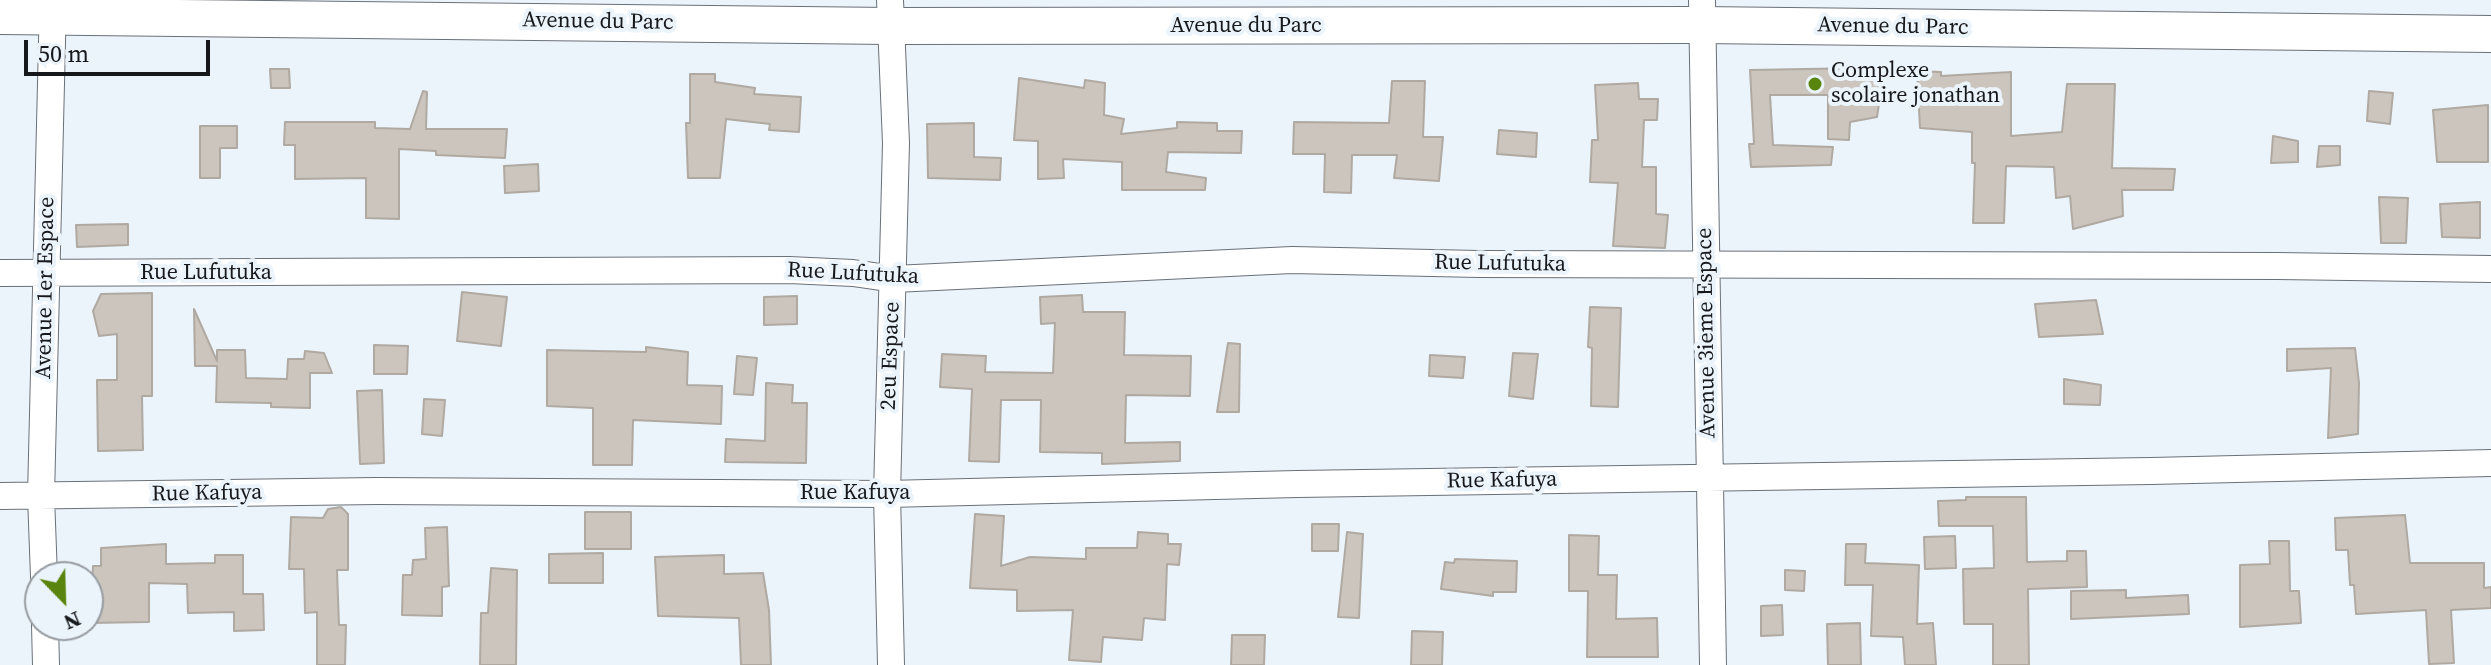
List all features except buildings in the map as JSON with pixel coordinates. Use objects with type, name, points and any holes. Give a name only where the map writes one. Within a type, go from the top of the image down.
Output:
[{"type":"street","name":"Avenue du Parc","points":[[0,16],[53,8],[890,13],[1701,12],[2491,34]]},
{"type":"street","name":"Avenue 1er Espace","points":[[43,561],[41,496],[53,8]]},
{"type":"street","name":"Avenue 3ieme Espace","points":[[1701,12],[1713,665]]},
{"type":"street","name":"2eu Espace","points":[[890,13],[896,143],[887,494],[891,665]]},
{"type":"street","name":"Rue Lufutuka","points":[[0,273],[789,270],[853,273],[894,279],[1292,260],[1706,266],[2491,269]]},
{"type":"street","name":"Rue Kafuya","points":[[0,496],[377,491],[887,494],[2491,463]]},
{"type":"street","points":[[45,641],[46,665]]},
{"type":"place","name":"Complexe scolaire jonathan","points":[[1815,84]]}]
